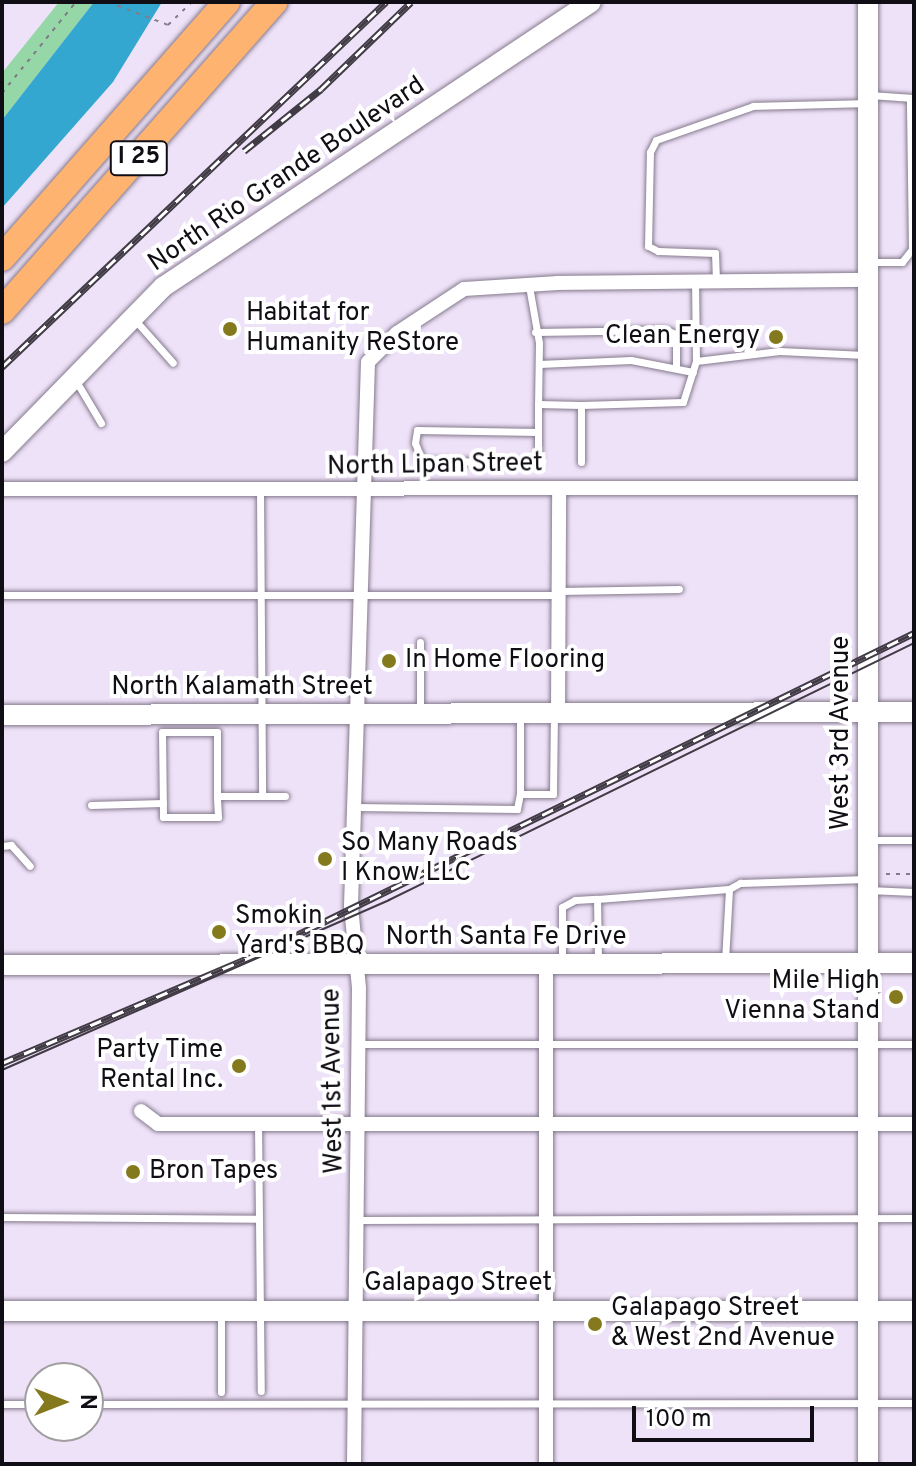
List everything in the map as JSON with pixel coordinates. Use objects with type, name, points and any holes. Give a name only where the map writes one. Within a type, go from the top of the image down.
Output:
[{"type":"highway","name":"I 25","points":[[2,258],[227,2]]},
{"type":"highway","name":"I 25","points":[[2,311],[274,2]]},
{"type":"street","name":"North Rio Grande Boulevard","points":[[2,452],[163,287],[591,2]]},
{"type":"street","name":"West 3rd Avenue","points":[[868,2],[868,840],[874,881],[868,963],[868,1464]]},
{"type":"street","points":[[529,286],[695,282],[868,271]]},
{"type":"street","name":"West 1st Avenue","points":[[354,1464],[360,1125],[359,1044],[351,942],[361,491],[368,362],[397,333],[464,289],[529,286]]},
{"type":"street","name":"North Lipan Street","points":[[2,489],[361,491],[868,488]]},
{"type":"street","points":[[556,712],[559,489]]},
{"type":"street","name":"North Kalamath Street","points":[[2,715],[914,712]]},
{"type":"street","name":"North Santa Fe Drive","points":[[2,965],[914,963]]},
{"type":"street","points":[[546,1464],[546,1044],[554,964]]},
{"type":"street","points":[[141,1111],[158,1124],[546,1128],[914,1124]]},
{"type":"street","name":"Galapago Street","points":[[2,1311],[914,1311]]},
{"type":"lane","points":[[716,281],[715,253],[658,251],[648,246],[650,152],[656,140],[753,106],[912,98],[912,249],[902,262],[868,271]]},
{"type":"lane","points":[[538,404],[683,402],[696,361],[695,282]]},
{"type":"lane","points":[[529,286],[539,364],[538,462],[422,461],[415,443],[417,430],[538,432]]},
{"type":"lane","points":[[133,319],[173,363]]},
{"type":"lane","points":[[535,332],[665,330],[676,334],[676,366]]},
{"type":"lane","points":[[696,361],[779,351],[868,355]]},
{"type":"lane","points":[[539,364],[631,360],[676,366],[693,372]]},
{"type":"lane","points":[[75,379],[101,423]]},
{"type":"lane","points":[[581,405],[581,462]]},
{"type":"lane","points":[[260,491],[262,796]]},
{"type":"lane","points":[[2,595],[559,593],[679,589]]},
{"type":"lane","points":[[420,642],[420,713]]},
{"type":"lane","points":[[520,794],[553,794],[556,712]]},
{"type":"lane","points":[[353,807],[517,809],[520,794],[520,713]]},
{"type":"lane","points":[[162,732],[217,732],[217,796],[218,817],[163,817],[162,732]]},
{"type":"lane","points":[[217,796],[285,796]]},
{"type":"lane","points":[[91,805],[163,803]]},
{"type":"lane","points":[[868,840],[914,840]]},
{"type":"lane","points":[[2,846],[11,845],[30,866]]},
{"type":"lane","points":[[554,964],[562,907],[575,900],[729,889],[740,883],[874,881],[914,892]]},
{"type":"lane","points":[[725,964],[729,889]]},
{"type":"lane","points":[[597,899],[598,964]]},
{"type":"lane","points":[[359,1044],[914,1044]]},
{"type":"lane","points":[[258,1124],[261,1391]]},
{"type":"lane","points":[[2,1217],[259,1219]]},
{"type":"lane","points":[[359,1220],[914,1218]]},
{"type":"lane","points":[[221,1312],[221,1392]]},
{"type":"lane","points":[[104,1404],[914,1403]]},
{"type":"lane","points":[[2,1404],[24,1404]]},
{"type":"path","points":[[2,93],[76,2]]},
{"type":"path","points":[[108,2],[168,25],[192,2]]},
{"type":"path","points":[[874,881],[914,874]]},
{"type":"green space","points":[[59,2],[94,2],[2,120],[2,73]]},
{"type":"water","points":[[94,2],[162,2],[113,82],[2,208],[2,120]]},
{"type":"tram line","points":[[2,1070],[389,900],[914,643]]},
{"type":"railway","points":[[2,367],[386,2]]},
{"type":"railway","points":[[244,151],[321,89],[411,2]]},
{"type":"railway","points":[[2,1063],[262,952],[914,633]]},
{"type":"place","name":"Habitat for Humanity ReStore","points":[[230,329]]},
{"type":"place","name":"Clean Energy","points":[[776,337]]},
{"type":"place","name":"In Home Flooring","points":[[389,661]]},
{"type":"place","name":"So Many Roads I Know LLC","points":[[325,859]]},
{"type":"place","name":"Smokin Yard's BBQ","points":[[219,932]]},
{"type":"place","name":"Mile High Vienna Stand","points":[[896,997]]},
{"type":"place","name":"Party Time Rental Inc.","points":[[239,1066]]},
{"type":"place","name":"Bron Tapes","points":[[133,1172]]},
{"type":"place","name":"Galapago Street & West 2nd Avenue","points":[[595,1324]]}]
